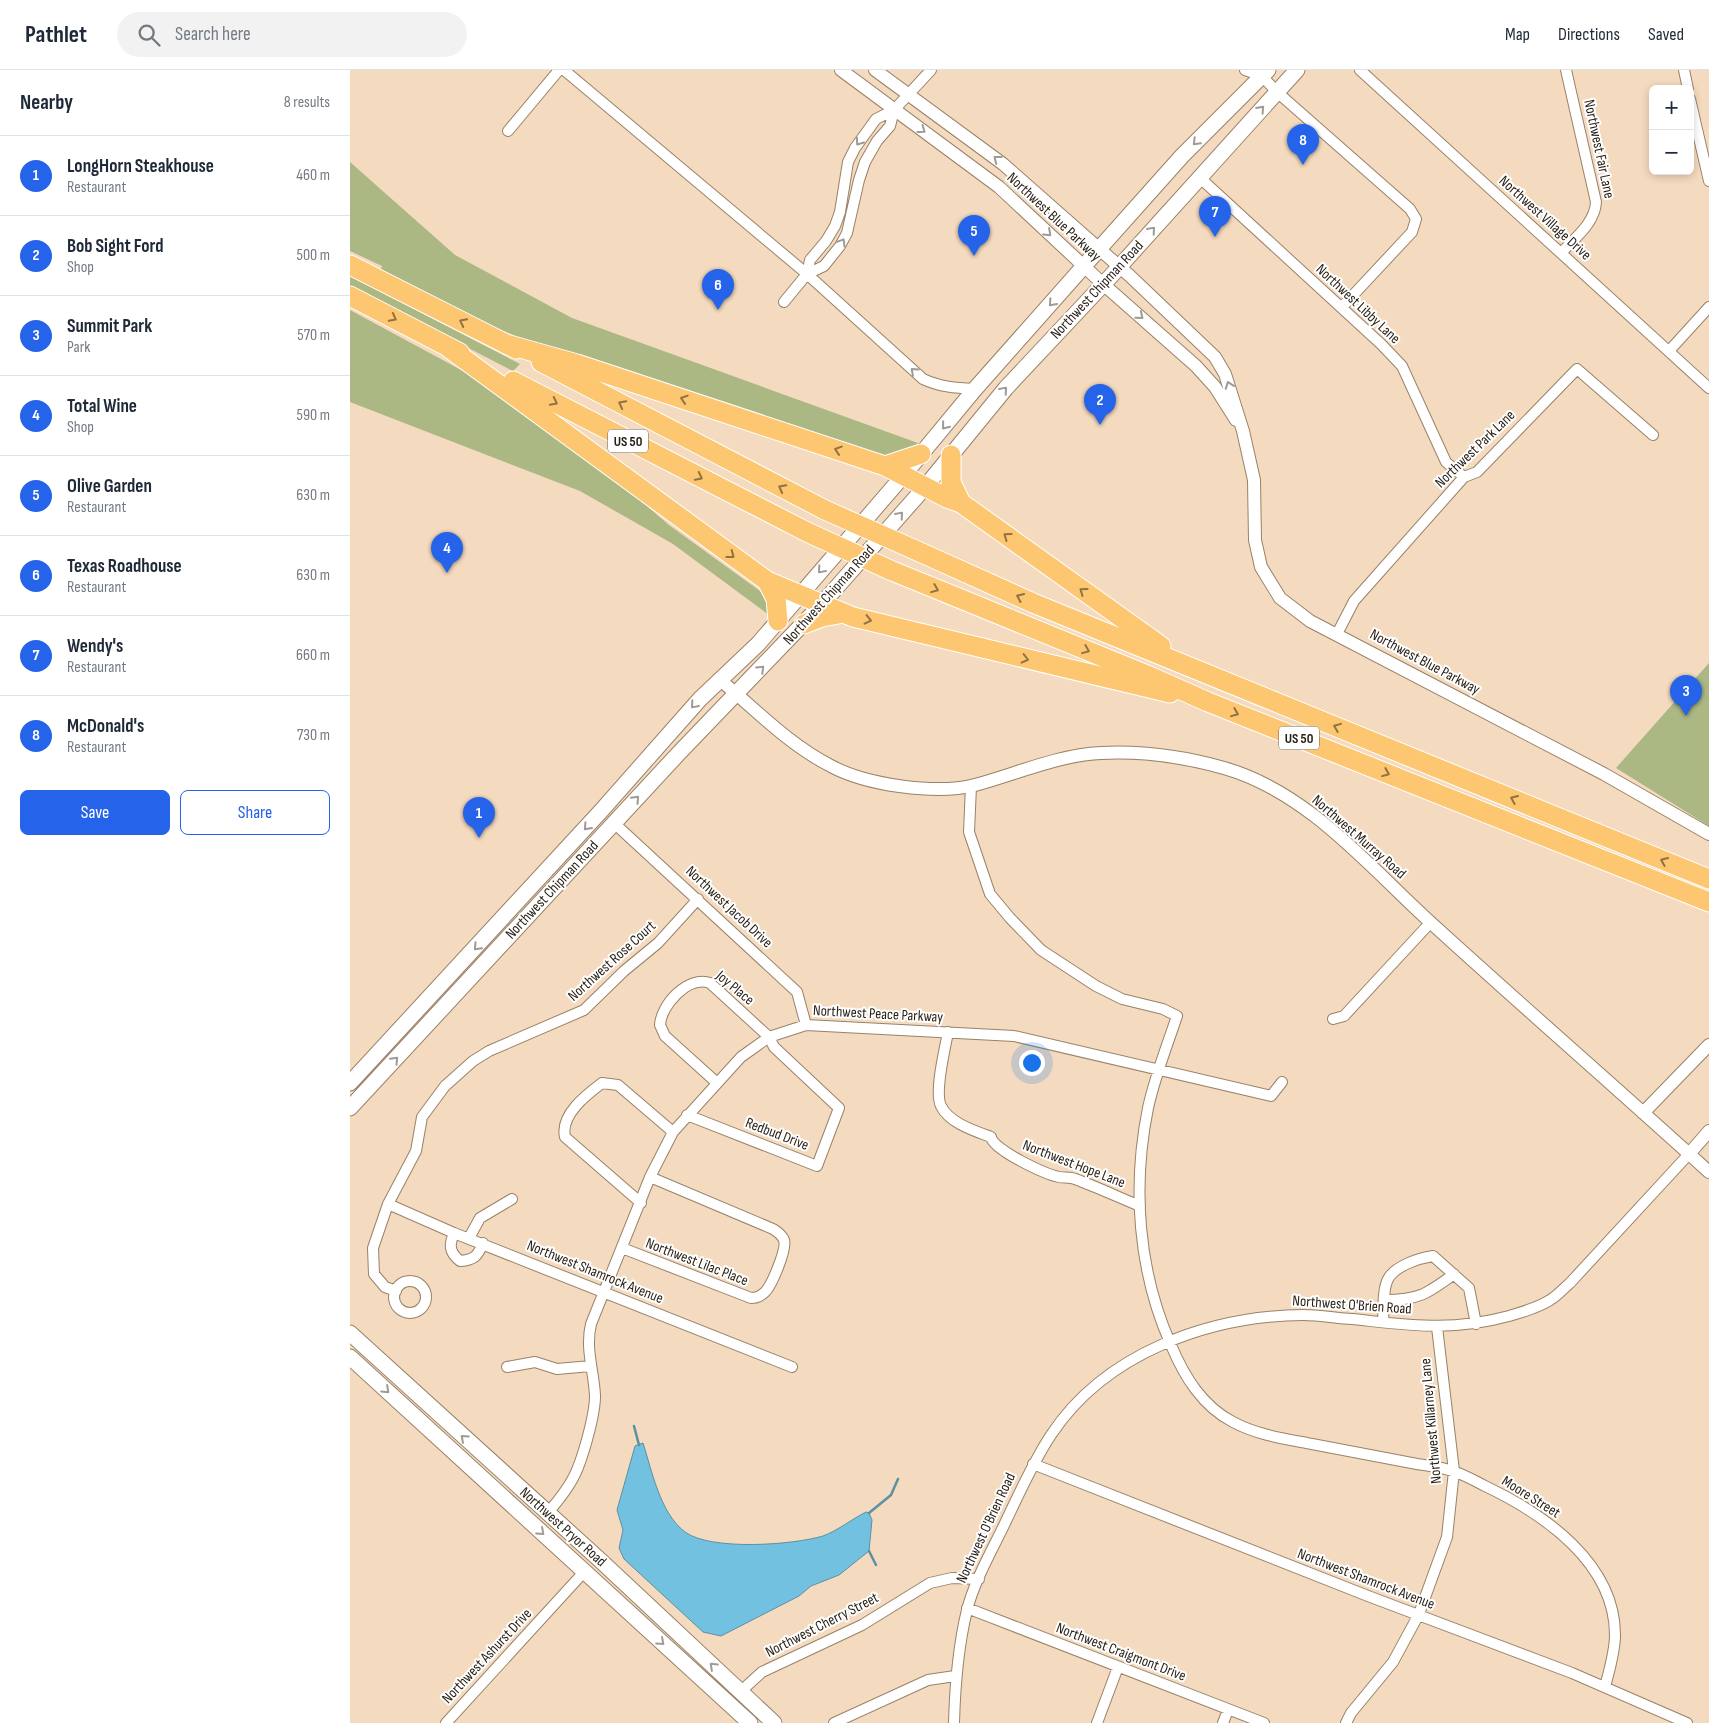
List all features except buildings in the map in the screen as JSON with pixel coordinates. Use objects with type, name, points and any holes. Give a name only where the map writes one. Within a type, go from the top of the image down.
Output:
[{"type":"highway","name":"US 50","points":[[350,265],[825,510],[1033,603],[1709,880]]},
{"type":"highway","name":"US 50","points":[[350,296],[807,532],[890,570],[1147,675],[1208,702],[1709,902]]},
{"type":"highway","points":[[506,344],[577,364],[884,466],[947,498],[961,503],[1133,628],[1195,669]]},
{"type":"highway","points":[[449,348],[767,581],[844,613],[1114,681],[1208,702]]},
{"type":"highway","points":[[884,466],[921,454]]},
{"type":"highway","points":[[951,455],[951,482],[961,503]]},
{"type":"highway","points":[[767,581],[776,599],[778,621]]},
{"type":"highway","points":[[804,624],[822,616],[844,613]]},
{"type":"main road","name":"Northwest Chipman Road","points":[[355,1103],[614,823],[736,693],[804,624],[926,486],[1006,388],[1120,266],[1297,70]]},
{"type":"main road","name":"Northwest Chipman Road","points":[[350,1083],[719,679],[758,644],[903,476],[975,389],[1182,156],[1263,72]]},
{"type":"main road","points":[[614,823],[613,810],[622,787]]},
{"type":"main road","points":[[355,1103],[371,1060]]},
{"type":"main road","name":"Northwest Pryor Road","points":[[350,1333],[547,1514],[602,1561],[774,1723]]},
{"type":"main road","name":"Northwest Pryor Road","points":[[350,1357],[750,1723]]},
{"type":"main road","points":[[457,1455],[470,1457],[480,1463],[502,1484],[515,1485]]},
{"type":"street","points":[[508,131],[559,70]]},
{"type":"street","points":[[564,70],[807,274],[923,379],[935,385],[975,389]]},
{"type":"street","name":"Northwest Blue Parkway","points":[[841,70],[1000,187],[1084,267],[1196,366],[1215,387],[1243,431]]},
{"type":"street","name":"Northwest Blue Parkway","points":[[875,70],[1003,164],[1120,266],[1215,357],[1225,374],[1243,431],[1254,480],[1255,540],[1262,567],[1280,598],[1310,621],[1604,774],[1709,834]]},
{"type":"street","points":[[807,274],[810,260],[826,242],[835,226],[840,212],[848,162],[855,148],[876,119],[894,110],[931,70]]},
{"type":"street","points":[[1245,70],[1263,72],[1276,92],[1410,209],[1416,219],[1412,232],[1342,308]]},
{"type":"street","name":"Northwest Village Drive","points":[[1360,70],[1709,388]]},
{"type":"street","name":"Northwest Fair Lane","points":[[1561,253],[1589,223],[1596,212],[1596,202],[1566,70]]},
{"type":"street","points":[[1684,70],[1687,85]]},
{"type":"street","points":[[784,302],[807,274],[824,266],[848,233],[859,180],[865,162],[877,141],[890,126],[894,110]]},
{"type":"street","points":[[1694,115],[1709,180]]},
{"type":"street","name":"Northwest Libby Lane","points":[[1199,177],[1342,308],[1402,366],[1446,462],[1464,477]]},
{"type":"street","points":[[1669,351],[1709,307]]},
{"type":"street","name":"Northwest Park Lane","points":[[1337,634],[1354,601],[1464,477],[1477,472],[1577,369],[1653,435]]},
{"type":"street","name":"Northwest Murray Road","points":[[719,679],[800,747],[829,766],[860,779],[919,788],[971,786],[1062,759],[1100,752],[1155,754],[1226,768],[1256,781],[1319,820],[1430,923],[1709,1172]]},
{"type":"street","name":"Moore Street","points":[[971,786],[969,832],[990,894],[1010,918],[1041,950],[1096,986],[1122,999],[1163,1009],[1178,1016],[1158,1070],[1148,1108],[1140,1163],[1140,1206],[1141,1243],[1151,1290],[1168,1340],[1187,1380],[1202,1398],[1232,1422],[1274,1436],[1454,1471],[1504,1495],[1541,1517],[1573,1545],[1605,1587],[1612,1610],[1615,1636],[1605,1687]]},
{"type":"street","name":"Northwest Jacob Drive","points":[[614,823],[797,992],[806,1025]]},
{"type":"street","name":"Northwest Rose Court","points":[[396,1291],[385,1287],[374,1274],[373,1248],[388,1204],[416,1150],[422,1117],[445,1086],[473,1061],[489,1051],[584,1010],[624,971],[658,943],[698,899]]},
{"type":"street","points":[[1333,1019],[1344,1016],[1430,923]]},
{"type":"street","name":"Joy Place","points":[[716,1082],[662,1031],[660,1020],[665,1009],[686,987],[698,981],[710,983],[769,1037]]},
{"type":"street","name":"Northwest Peace Parkway","points":[[547,1514],[563,1495],[578,1465],[594,1410],[595,1395],[587,1340],[591,1324],[650,1177],[673,1132],[687,1115],[740,1057],[769,1037],[806,1025],[1014,1036],[1271,1096],[1282,1082]]},
{"type":"street","name":"Northwest Hope Lane","points":[[948,1032],[939,1089],[940,1105],[946,1114],[967,1128],[991,1137],[992,1142],[999,1150],[1058,1177],[1072,1178],[1140,1206]]},
{"type":"street","name":"Redbud Drive","points":[[687,1115],[817,1166],[839,1108],[774,1047],[769,1037]]},
{"type":"street","points":[[1643,1113],[1709,1045]]},
{"type":"street","points":[[641,1203],[565,1137],[563,1128],[566,1118],[590,1092],[602,1083],[618,1084],[673,1132]]},
{"type":"street","name":"Northwest O'Brien Road","points":[[954,1723],[955,1676],[967,1608],[979,1579],[1033,1464],[1052,1433],[1090,1392],[1121,1367],[1168,1340],[1246,1319],[1305,1315],[1437,1328],[1476,1324],[1524,1311],[1548,1301],[1570,1284],[1709,1131]]},
{"type":"street","name":"Northwest Lilac Place","points":[[622,1248],[751,1298],[764,1294],[769,1287],[784,1249],[784,1241],[780,1234],[773,1229],[650,1177]]},
{"type":"street","points":[[469,1238],[480,1218],[512,1199]]},
{"type":"street","name":"Northwest Shamrock Avenue","points":[[388,1204],[454,1233],[792,1367]]},
{"type":"street","points":[[454,1233],[450,1248],[452,1255],[460,1261],[471,1260],[478,1255],[483,1243]]},
{"type":"street","points":[[1383,1322],[1387,1280],[1394,1273],[1423,1258],[1432,1256],[1469,1288],[1476,1324]]},
{"type":"street","points":[[1384,1300],[1410,1299],[1427,1294],[1454,1274]]},
{"type":"street","name":"Northwest Killarney Lane","points":[[1346,1723],[1351,1713],[1393,1662],[1419,1614],[1447,1537],[1454,1471],[1437,1328]]},
{"type":"street","points":[[507,1366],[535,1362],[557,1369],[591,1366]]},
{"type":"street","name":"Northwest Shamrock Avenue","points":[[1033,1464],[1358,1593],[1419,1614],[1605,1687],[1687,1723]]},
{"type":"street","name":"Northwest Ashurst Drive","points":[[446,1723],[584,1572]]},
{"type":"street","name":"Northwest Cherry Street","points":[[740,1692],[762,1672],[862,1626],[930,1582],[952,1578],[979,1579]]},
{"type":"street","name":"Northwest Craigmont Drive","points":[[967,1608],[1264,1723]]},
{"type":"street","points":[[1097,1723],[1118,1667]]},
{"type":"street","points":[[834,1723],[928,1680],[955,1676]]},
{"type":"street","points":[[1223,1723],[1228,1710]]},
{"type":"green space","points":[[350,162],[455,255],[572,318],[918,443],[907,456],[888,459],[539,346],[473,318],[381,269],[382,266],[350,251]]},
{"type":"green space","points":[[350,276],[520,364],[513,371],[350,287]]},
{"type":"green space","points":[[350,310],[476,378],[590,457],[669,525],[760,591],[767,602],[769,615],[673,544],[580,491],[350,402]]},
{"type":"green space","points":[[1709,663],[1709,826],[1616,768]]},
{"type":"water","points":[[643,1443],[658,1491],[669,1514],[685,1532],[697,1538],[732,1544],[792,1542],[823,1536],[866,1512],[869,1513],[872,1520],[869,1551],[839,1575],[811,1586],[799,1596],[721,1636],[703,1632],[624,1559],[619,1548],[623,1530],[617,1510],[635,1446]]},
{"type":"waterway","points":[[634,1426],[639,1445]]},
{"type":"waterway","points":[[869,1513],[891,1495],[898,1479]]},
{"type":"waterway","points":[[869,1551],[876,1565]]},
{"type":"place","name":"McDonald's","points":[[1303,165]]},
{"type":"place","name":"Wendy's","points":[[1215,237]]},
{"type":"place","name":"Olive Garden","points":[[974,256]]},
{"type":"place","name":"Texas Roadhouse","points":[[718,310]]},
{"type":"place","name":"Bob Sight Ford","points":[[1100,425]]},
{"type":"place","name":"Total Wine","points":[[447,573]]},
{"type":"place","name":"Summit Park","points":[[1686,716]]},
{"type":"place","name":"LongHorn Steakhouse","points":[[479,838]]}]
